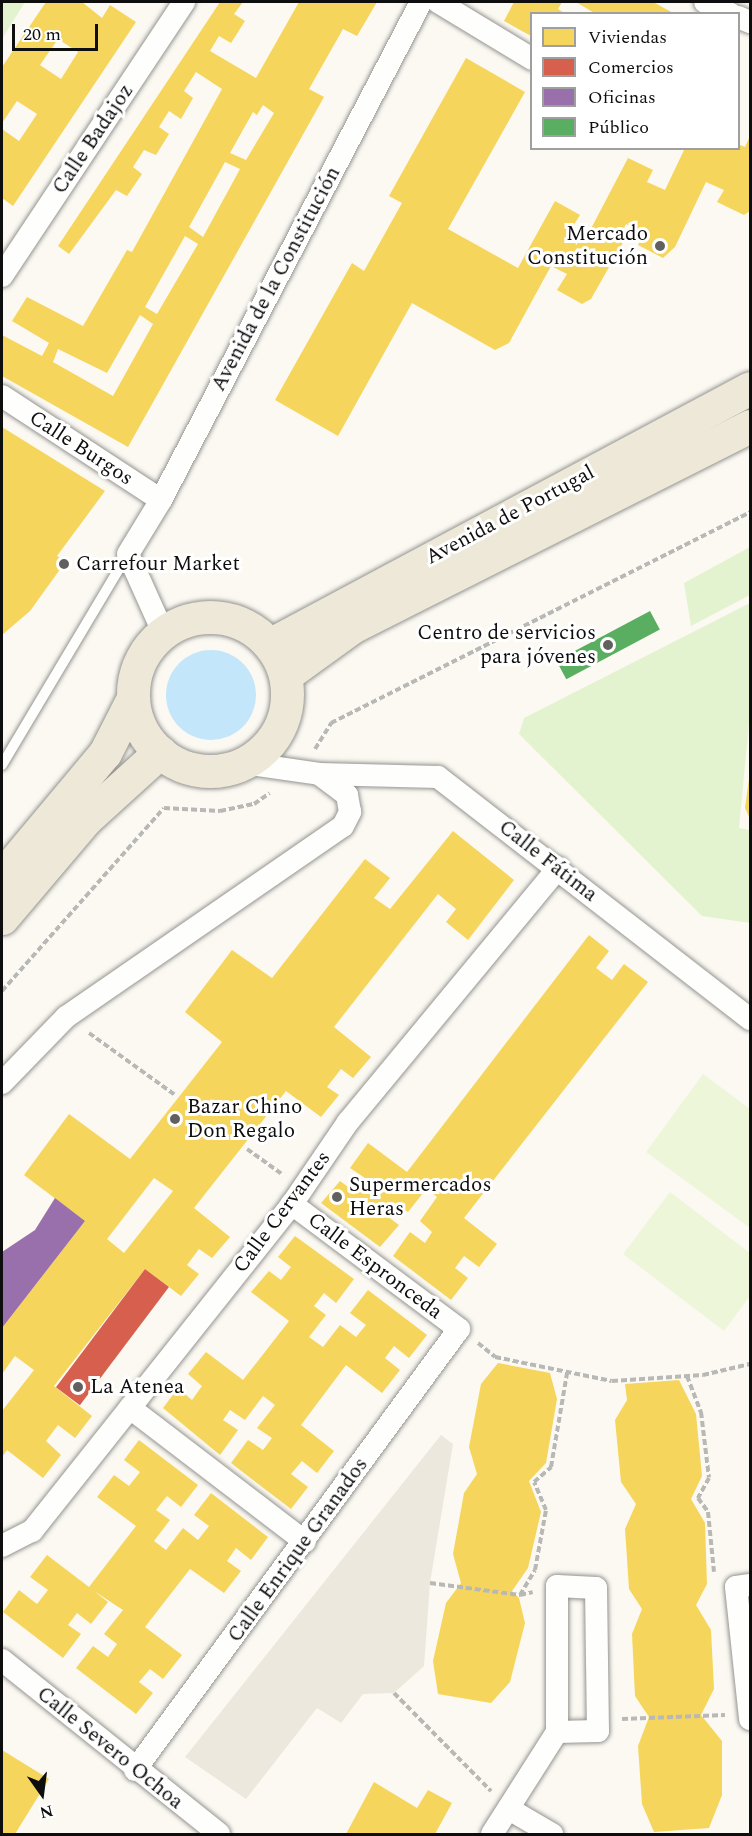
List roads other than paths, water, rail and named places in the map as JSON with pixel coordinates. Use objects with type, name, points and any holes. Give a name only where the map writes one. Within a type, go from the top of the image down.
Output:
[{"type":"main road","name":"Avenida de Portugal","points":[[271,644],[750,388]]},
{"type":"main road","name":"Avenida de Portugal","points":[[286,675],[352,627],[750,426]]},
{"type":"main road","points":[[2,876],[105,753],[133,698],[137,668],[145,652],[163,632],[191,618],[224,617],[250,627],[271,644],[286,675],[287,704],[279,730],[268,746],[244,763],[218,770],[194,769],[160,752],[142,729],[133,698]]},
{"type":"main road","points":[[2,918],[86,819],[160,752]]},
{"type":"street","name":"Calle Badajoz","points":[[2,276],[184,2]]},
{"type":"street","name":"Avenida de la Constitución","points":[[128,554],[161,500],[421,2]]},
{"type":"street","points":[[438,2],[530,59]]},
{"type":"street","points":[[705,2],[727,12]]},
{"type":"street","name":"Calle Burgos","points":[[2,396],[161,500]]},
{"type":"street","points":[[128,554],[163,632]]},
{"type":"street","name":"Calle Fátima","points":[[244,763],[311,772],[438,777],[750,1019]]},
{"type":"street","points":[[2,1083],[66,1017],[343,826],[350,813],[346,795],[311,772]]},
{"type":"street","name":"Calle Cervantes","points":[[2,1546],[32,1531],[297,1196],[348,1122],[558,868]]},
{"type":"street","name":"Calle Espronceda","points":[[297,1196],[459,1329]]},
{"type":"street","name":"Calle Enrique Granados","points":[[135,1770],[305,1542],[459,1329]]},
{"type":"street","points":[[130,1408],[305,1542]]},
{"type":"street","points":[[492,1834],[557,1732],[557,1586],[596,1588],[598,1731],[557,1732]]},
{"type":"street","points":[[743,1586],[750,1719]]},
{"type":"street","name":"Calle Severo Ochoa","points":[[2,1660],[135,1770],[219,1834]]},
{"type":"street","points":[[509,1809],[552,1834]]},
{"type":"lane","points":[[2,765],[128,554]]},
{"type":"water","points":[[211,650],[228,653],[243,663],[253,678],[256,695],[253,712],[243,727],[228,737],[211,740],[194,737],[179,727],[169,712],[166,695],[169,678],[179,663],[194,653]]},
{"type":"place","name":"Mercado Constitución","points":[[660,246]]},
{"type":"place","name":"Carrefour Market","points":[[64,564]]},
{"type":"place","name":"Centro de servicios para jóvenes","points":[[608,645]]},
{"type":"place","name":"Bazar Chino Don Regalo","points":[[175,1119]]},
{"type":"place","name":"Supermercados Heras","points":[[337,1197]]},
{"type":"place","name":"La Atenea","points":[[78,1387]]}]
